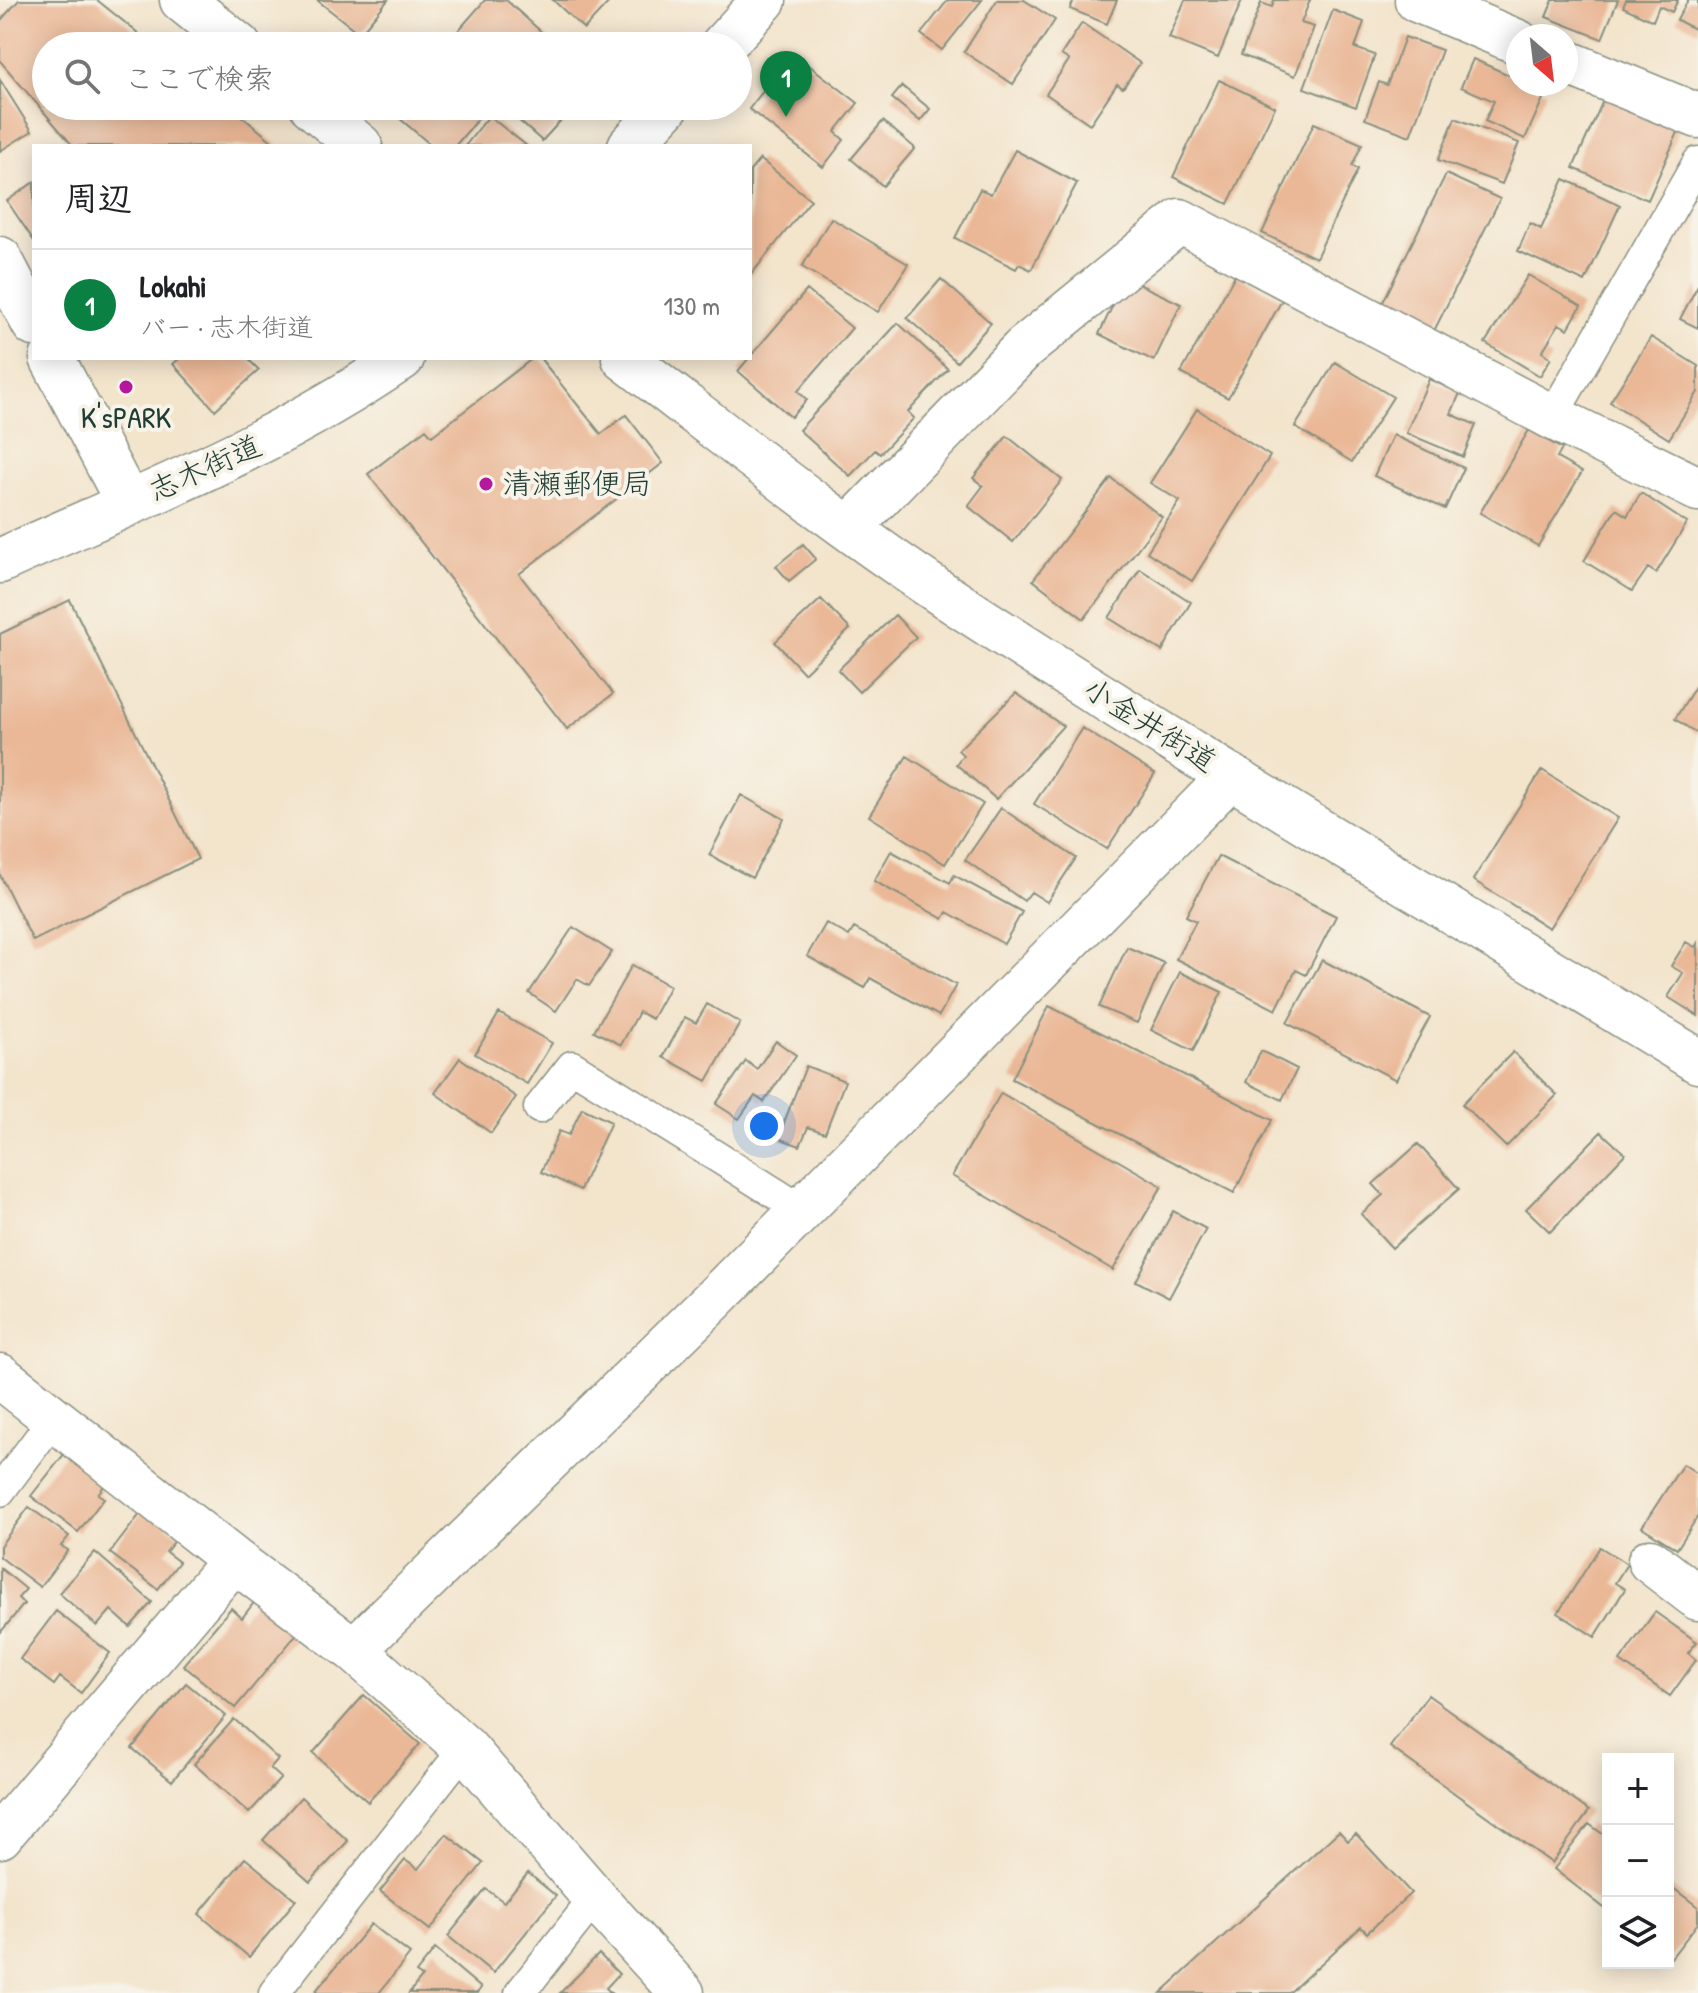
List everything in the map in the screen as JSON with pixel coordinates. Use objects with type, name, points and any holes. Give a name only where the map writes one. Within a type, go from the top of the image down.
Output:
[{"type":"street","points":[[182,0],[222,32]]},
{"type":"street","points":[[735,32],[764,0]]},
{"type":"street","points":[[1417,0],[1506,37]]},
{"type":"street","points":[[1578,67],[1698,116]]},
{"type":"street","points":[[329,120],[358,144]]},
{"type":"street","points":[[632,144],[654,120]]},
{"type":"street","points":[[849,528],[1023,349],[1180,221],[1552,417],[1698,489]]},
{"type":"street","points":[[0,259],[32,320]]},
{"type":"street","points":[[53,360],[128,503]]},
{"type":"street","name":"志木街道","points":[[0,561],[272,437],[362,386],[399,360]]},
{"type":"street","name":"小金井街道","points":[[627,360],[849,528],[954,602],[1231,776],[1698,1061]]},
{"type":"street","points":[[354,1650],[802,1210],[1231,776]]},
{"type":"street","points":[[0,1376],[354,1650],[465,1748],[682,1993]]},
{"type":"street","points":[[0,1836],[234,1560]]},
{"type":"street","points":[[1650,1561],[1698,1598]]},
{"type":"lane","points":[[1552,417],[1698,162]]},
{"type":"lane","points":[[539,1108],[572,1066],[802,1210]]},
{"type":"lane","points":[[0,1491],[55,1417]]},
{"type":"lane","points":[[274,1993],[465,1748]]},
{"type":"lane","points":[[520,1993],[595,1898]]},
{"type":"building","points":[[19,0],[97,0],[137,32],[32,32],[32,98],[0,61],[0,21]]},
{"type":"building","points":[[317,0],[388,0],[362,32],[357,32]]},
{"type":"building","points":[[485,0],[506,0],[541,32],[457,32]]},
{"type":"building","points":[[553,0],[611,0],[584,29]]},
{"type":"building","points":[[948,0],[982,0],[942,50],[921,34]]},
{"type":"building","points":[[997,0],[1024,0],[1055,20],[1013,84],[964,52]]},
{"type":"building","points":[[1074,0],[1117,0],[1107,24],[1070,9]]},
{"type":"building","points":[[1185,0],[1242,0],[1218,58],[1169,38]]},
{"type":"building","points":[[1274,0],[1310,0],[1301,23],[1314,27],[1295,76],[1241,55],[1261,3],[1272,7]]},
{"type":"building","points":[[1553,0],[1618,0],[1602,39],[1578,30],[1578,24],[1564,24],[1546,17]]},
{"type":"building","points":[[1626,0],[1678,0],[1672,12],[1659,6],[1653,21],[1623,7]]},
{"type":"building","points":[[1688,0],[1698,0],[1698,31],[1677,20]]},
{"type":"building","points":[[1333,10],[1364,22],[1355,48],[1375,55],[1356,107],[1304,88]]},
{"type":"building","points":[[1082,23],[1140,63],[1123,88],[1117,84],[1090,124],[1046,94],[1069,60],[1061,55]]},
{"type":"building","points":[[1405,37],[1442,50],[1410,136],[1365,119],[1379,82],[1387,85]]},
{"type":"building","points":[[793,53],[858,103],[835,132],[844,140],[823,167],[752,111],[752,105]]},
{"type":"building","points":[[1473,59],[1506,74],[1506,96],[1544,96],[1525,139],[1485,121],[1494,101],[1461,87]]},
{"type":"building","points":[[0,80],[32,131],[0,151]]},
{"type":"building","points":[[1219,80],[1275,107],[1228,204],[1173,177]]},
{"type":"building","points":[[902,86],[930,109],[920,121],[892,98]]},
{"type":"building","points":[[1609,87],[1684,119],[1648,200],[1573,168]]},
{"type":"building","points":[[1455,118],[1519,143],[1502,184],[1438,160]]},
{"type":"building","points":[[51,120],[246,120],[276,144],[71,144]]},
{"type":"building","points":[[401,120],[477,120],[457,144],[430,144]]},
{"type":"building","points":[[486,120],[494,120],[524,144],[467,144]]},
{"type":"building","points":[[518,120],[561,120],[542,141]]},
{"type":"building","points":[[883,121],[915,148],[883,186],[851,159]]},
{"type":"building","points":[[1314,123],[1362,144],[1352,166],[1358,169],[1316,258],[1262,233]]},
{"type":"building","points":[[1015,150],[1077,183],[1031,270],[1019,264],[1016,269],[955,238],[980,189],[991,194]]},
{"type":"building","points":[[760,159],[811,200],[752,274],[752,169]]},
{"type":"building","points":[[1446,174],[1500,199],[1434,331],[1381,306]]},
{"type":"building","points":[[1564,179],[1620,205],[1585,282],[1518,251],[1530,223],[1541,229]]},
{"type":"building","points":[[32,183],[32,238],[7,201]]},
{"type":"building","points":[[831,218],[908,264],[878,312],[802,267]]},
{"type":"building","points":[[1235,275],[1282,300],[1228,398],[1181,373]]},
{"type":"building","points":[[1528,275],[1581,306],[1568,329],[1559,324],[1542,352],[1551,358],[1540,376],[1485,343]]},
{"type":"building","points":[[1126,278],[1181,304],[1154,361],[1099,334]]},
{"type":"building","points":[[941,279],[991,323],[957,362],[907,318]]},
{"type":"building","points":[[1698,285],[1698,328],[1680,319]]},
{"type":"building","points":[[807,290],[852,328],[798,391],[807,400],[791,417],[738,371],[747,360],[752,360],[752,355]]},
{"type":"building","points":[[898,323],[948,369],[908,412],[914,418],[880,454],[875,450],[850,476],[799,430]]},
{"type":"building","points":[[1651,337],[1698,366],[1698,392],[1669,439],[1610,402]]},
{"type":"building","points":[[178,360],[249,360],[259,370],[215,410],[173,364]]},
{"type":"building","points":[[530,360],[542,360],[601,434],[626,415],[663,463],[519,574],[613,694],[567,729],[368,474],[426,429],[432,436]]},
{"type":"building","points":[[1335,362],[1393,397],[1352,462],[1295,427]]},
{"type":"building","points":[[1429,379],[1460,393],[1451,414],[1476,425],[1463,457],[1406,433]]},
{"type":"building","points":[[1197,409],[1270,456],[1192,581],[1147,552],[1180,501],[1150,483]]},
{"type":"building","points":[[1529,430],[1562,449],[1557,458],[1582,472],[1538,546],[1480,513]]},
{"type":"building","points":[[1393,435],[1464,468],[1445,509],[1374,476]]},
{"type":"building","points":[[1007,436],[1062,480],[1013,542],[968,506],[983,486],[973,478]]},
{"type":"building","points":[[1111,478],[1162,517],[1084,619],[1033,580]]},
{"type":"building","points":[[1641,493],[1687,523],[1656,573],[1648,568],[1632,591],[1584,561],[1616,509],[1627,516]]},
{"type":"building","points":[[803,544],[816,559],[789,581],[776,566]]},
{"type":"building","points":[[1140,569],[1191,602],[1162,651],[1109,618]]},
{"type":"building","points":[[821,599],[850,629],[804,673],[775,642]]},
{"type":"building","points":[[70,600],[198,859],[33,941],[0,875],[0,634]]},
{"type":"building","points":[[895,615],[916,637],[859,692],[838,670]]},
{"type":"building","points":[[1698,682],[1698,734],[1675,719]]},
{"type":"building","points":[[1016,693],[1063,726],[996,799],[956,764],[963,755],[958,750]]},
{"type":"building","points":[[1082,728],[1155,774],[1107,849],[1034,804]]},
{"type":"building","points":[[907,756],[983,804],[945,864],[869,816]]},
{"type":"building","points":[[1542,770],[1618,818],[1549,928],[1473,880]]},
{"type":"building","points":[[741,795],[784,819],[752,878],[709,855]]},
{"type":"building","points":[[1001,808],[1076,858],[1047,902],[1031,892],[1024,901],[965,860]]},
{"type":"building","points":[[891,851],[950,883],[954,875],[1022,912],[1004,944],[947,912],[943,919],[874,881]]},
{"type":"building","points":[[1218,856],[1336,916],[1306,975],[1296,970],[1276,1010],[1176,959],[1196,921],[1186,916]]},
{"type":"building","points":[[826,923],[849,936],[854,928],[956,985],[939,1016],[870,978],[865,988],[807,956]]},
{"type":"building","points":[[573,927],[612,952],[589,986],[577,979],[556,1011],[529,993]]},
{"type":"building","points":[[1686,942],[1695,947],[1698,942],[1698,1016],[1668,997],[1683,973],[1671,966]]},
{"type":"building","points":[[1127,947],[1164,963],[1137,1023],[1099,1007]]},
{"type":"building","points":[[1322,960],[1430,1017],[1396,1080],[1287,1023]]},
{"type":"building","points":[[632,965],[670,986],[652,1019],[639,1012],[621,1045],[594,1031]]},
{"type":"building","points":[[1180,972],[1222,992],[1193,1051],[1151,1030]]},
{"type":"building","points":[[707,1004],[740,1023],[707,1081],[663,1057],[685,1017],[696,1023]]},
{"type":"building","points":[[1049,1006],[1272,1120],[1234,1193],[1012,1079]]},
{"type":"building","points":[[499,1013],[552,1043],[527,1084],[475,1054]]},
{"type":"building","points":[[776,1041],[796,1055],[764,1102],[755,1096],[739,1119],[716,1104],[746,1061],[757,1069]]},
{"type":"building","points":[[1261,1051],[1297,1069],[1282,1100],[1246,1082]]},
{"type":"building","points":[[1513,1052],[1557,1095],[1506,1147],[1462,1104]]},
{"type":"building","points":[[460,1058],[516,1097],[491,1133],[435,1093]]},
{"type":"building","points":[[806,1066],[845,1081],[825,1133],[808,1127],[800,1146],[778,1138]]},
{"type":"building","points":[[1001,1093],[1162,1186],[1113,1270],[952,1176]]},
{"type":"building","points":[[582,1108],[611,1122],[580,1190],[541,1172],[559,1131],[569,1135]]},
{"type":"building","points":[[1601,1132],[1625,1154],[1550,1232],[1526,1209]]},
{"type":"building","points":[[1418,1144],[1459,1189],[1392,1248],[1361,1214],[1383,1195],[1373,1184]]},
{"type":"building","points":[[1173,1211],[1206,1229],[1169,1298],[1136,1281]]},
{"type":"building","points":[[69,1448],[109,1479],[98,1494],[104,1498],[78,1532],[31,1496]]},
{"type":"building","points":[[1683,1464],[1698,1474],[1698,1516],[1677,1549],[1642,1527]]},
{"type":"building","points":[[29,1507],[69,1536],[61,1546],[68,1550],[40,1587],[0,1557],[0,1546]]},
{"type":"building","points":[[144,1509],[179,1535],[166,1552],[179,1562],[158,1589],[110,1553]]},
{"type":"building","points":[[1600,1547],[1627,1564],[1615,1583],[1625,1589],[1595,1637],[1558,1613]]},
{"type":"building","points":[[95,1552],[152,1602],[130,1627],[111,1610],[97,1626],[59,1593]]},
{"type":"building","points":[[0,1568],[26,1589],[18,1598],[24,1604],[0,1633]]},
{"type":"building","points":[[256,1600],[297,1634],[235,1708],[183,1665],[231,1608],[242,1618]]},
{"type":"building","points":[[56,1611],[110,1653],[81,1693],[60,1677],[54,1685],[20,1659]]},
{"type":"building","points":[[1655,1612],[1697,1642],[1688,1653],[1696,1660],[1670,1696],[1620,1661]]},
{"type":"building","points":[[186,1683],[226,1716],[172,1781],[132,1748]]},
{"type":"building","points":[[364,1695],[420,1744],[368,1802],[313,1753]]},
{"type":"building","points":[[1428,1695],[1589,1811],[1552,1863],[1390,1747]]},
{"type":"building","points":[[234,1719],[278,1759],[270,1768],[281,1778],[249,1813],[194,1764]]},
{"type":"building","points":[[301,1797],[348,1841],[310,1882],[263,1840]]},
{"type":"building","points":[[1589,1824],[1602,1834],[1602,1906],[1554,1869]]},
{"type":"building","points":[[1339,1831],[1348,1841],[1356,1834],[1411,1893],[1367,1933],[1361,1927],[1289,1993],[1161,1993]]},
{"type":"building","points":[[446,1834],[483,1863],[430,1930],[380,1891],[405,1860],[418,1869]]},
{"type":"building","points":[[245,1858],[296,1900],[249,1957],[199,1914]]},
{"type":"building","points":[[528,1873],[556,1896],[493,1973],[448,1936],[486,1889],[504,1902]]},
{"type":"building","points":[[1674,1889],[1698,1907],[1698,1923],[1674,1954]]},
{"type":"building","points":[[371,1924],[410,1954],[379,1993],[314,1993]]},
{"type":"building","points":[[435,1949],[481,1988],[477,1993],[409,1993],[422,1977],[416,1973]]},
{"type":"building","points":[[599,1954],[619,1974],[606,1988],[611,1993],[560,1993]]},
{"type":"place","name":"Lokahi","points":[[786,117]]},
{"type":"place","name":"K'sPARK","points":[[126,387]]},
{"type":"place","name":"清瀬郵便局","points":[[486,484]]}]
